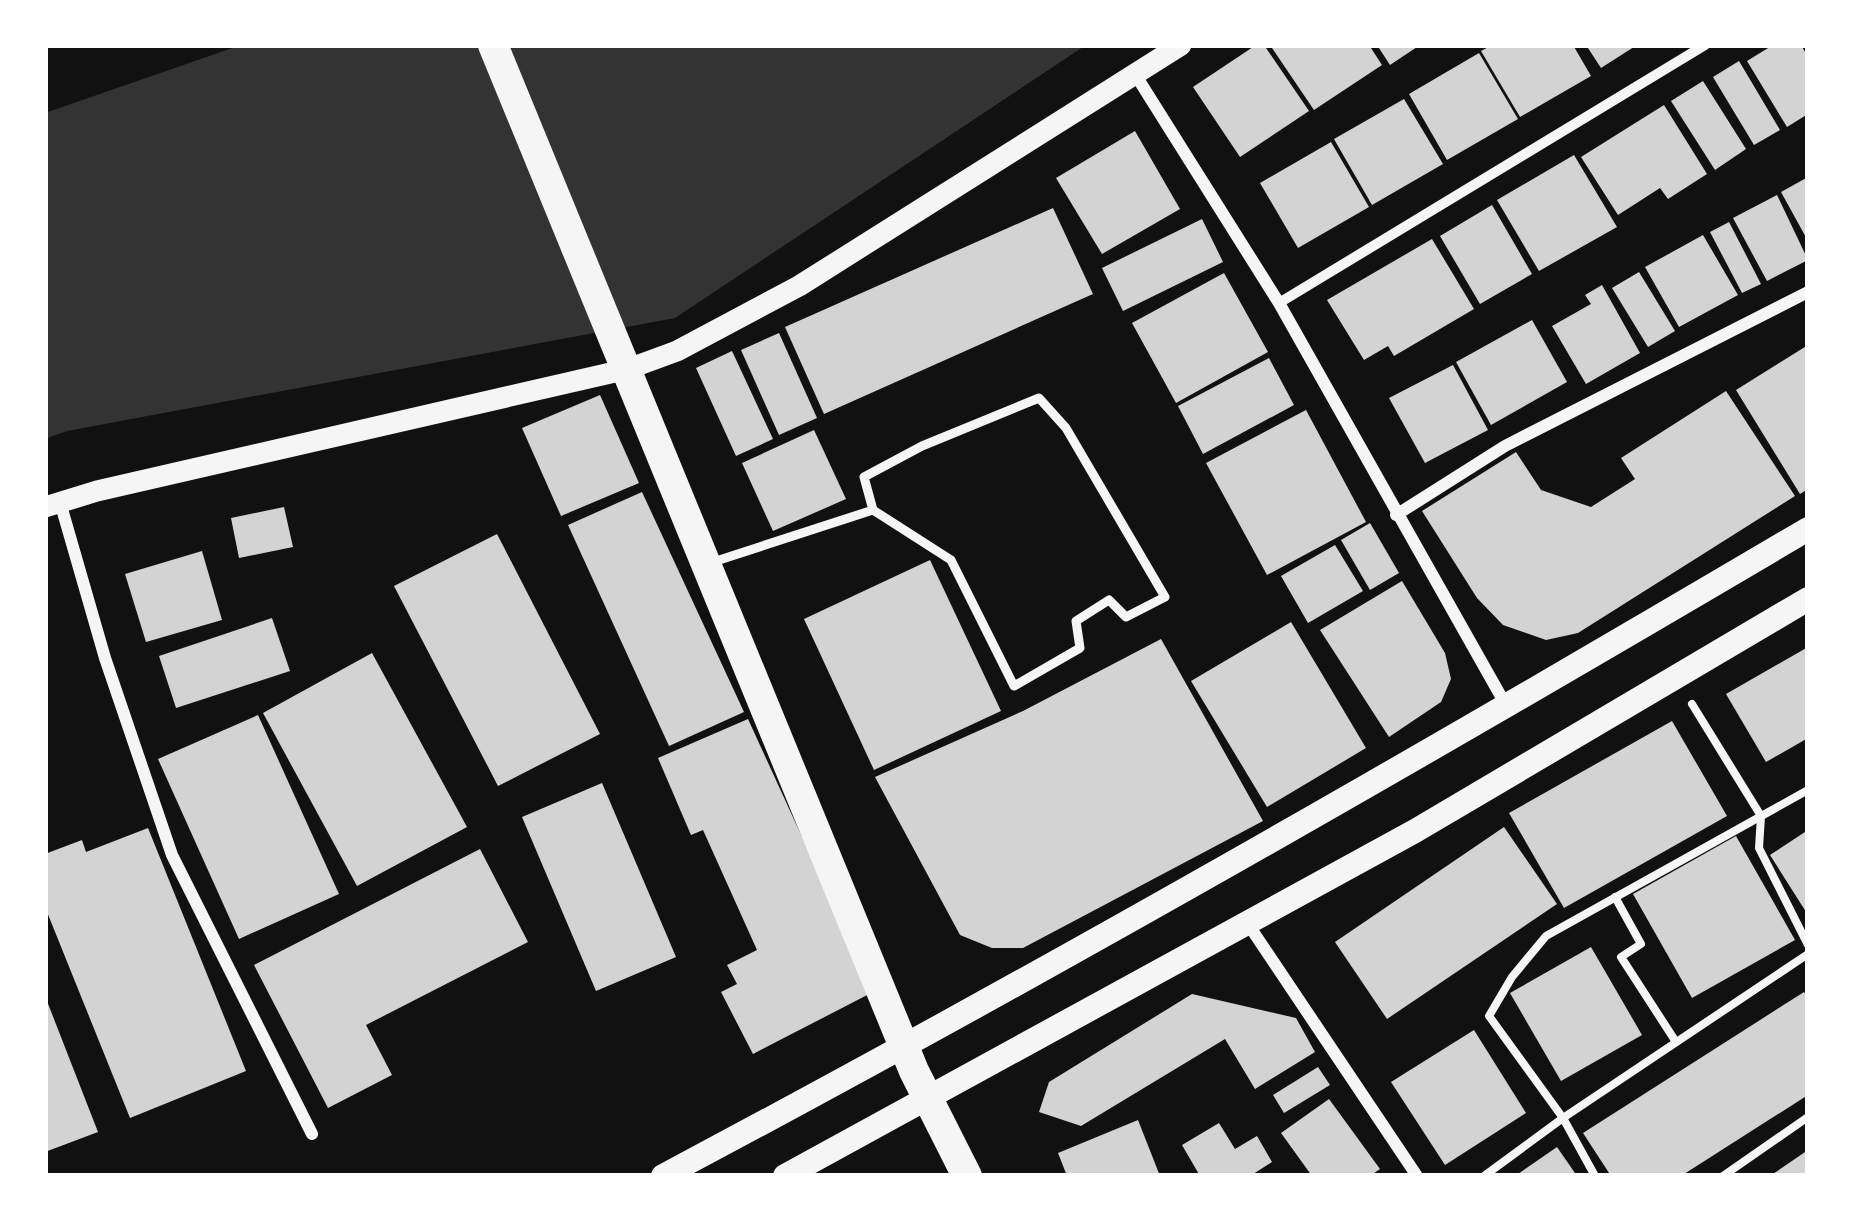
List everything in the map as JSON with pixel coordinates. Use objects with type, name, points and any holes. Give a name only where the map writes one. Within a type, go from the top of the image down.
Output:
[{"type":"main road","points":[[493,45],[904,1048],[968,1176]]},
{"type":"main road","points":[[663,1176],[904,1048],[1507,707],[1808,530]]},
{"type":"main road","points":[[784,1176],[1415,831],[1808,599]]},
{"type":"street","points":[[312,1134],[172,855],[53,505],[628,369],[677,351],[799,286],[1181,45]]},
{"type":"street","points":[[1279,303],[1705,45]]},
{"type":"street","points":[[1135,74],[1279,303],[1507,707]]},
{"type":"street","points":[[1396,515],[1505,446],[1808,292]]},
{"type":"street","points":[[1248,923],[1417,1176]]},
{"type":"lane","points":[[1039,398],[1066,428],[1165,597],[1126,617],[1108,600],[1076,621],[1080,648],[1014,686],[951,560],[873,510],[864,477],[922,446],[1039,398]]},
{"type":"lane","points":[[705,565],[873,510]]},
{"type":"path","points":[[1484,1176],[1808,949],[1759,848],[1761,816],[1676,677]]},
{"type":"path","points":[[1595,1176],[1563,1118],[1489,1016],[1512,977],[1546,936],[1808,790]]},
{"type":"path","points":[[1615,897],[1641,944],[1621,956],[1676,1042]]},
{"type":"path","points":[[1723,1176],[1808,1117]]},
{"type":"shaded area","points":[[241,45],[1086,45],[675,318],[67,431],[45,439],[45,113]]},
{"type":"building","points":[[1256,45],[1264,45],[1309,111],[1240,157],[1193,87]]},
{"type":"building","points":[[1270,45],[1369,45],[1382,65],[1314,110]]},
{"type":"building","points":[[1377,45],[1420,45],[1390,65]]},
{"type":"building","points":[[1492,45],[1573,45],[1591,76],[1520,117],[1481,51]]},
{"type":"building","points":[[1586,45],[1637,45],[1601,68]]},
{"type":"building","points":[[1773,45],[1801,45],[1808,57],[1808,114],[1787,127],[1747,61]]},
{"type":"building","points":[[1479,53],[1518,119],[1447,160],[1409,94]]},
{"type":"building","points":[[1739,61],[1780,130],[1754,145],[1713,77]]},
{"type":"building","points":[[1703,81],[1746,149],[1715,170],[1671,101]]},
{"type":"building","points":[[1404,99],[1443,164],[1372,205],[1334,139]]},
{"type":"building","points":[[1664,105],[1707,174],[1668,199],[1660,188],[1618,215],[1581,157]]},
{"type":"building","points":[[1135,131],[1180,209],[1102,254],[1056,178]]},
{"type":"building","points":[[1331,142],[1369,207],[1298,248],[1260,183]]},
{"type":"building","points":[[1574,155],[1617,227],[1539,271],[1497,200]]},
{"type":"building","points":[[1808,177],[1808,241],[1781,192]]},
{"type":"building","points":[[1777,195],[1808,260],[1767,281],[1733,218]]},
{"type":"building","points":[[1492,205],[1532,274],[1480,304],[1440,236]]},
{"type":"building","points":[[1053,208],[1093,294],[824,414],[785,327]]},
{"type":"building","points":[[1202,219],[1223,262],[1123,311],[1102,268]]},
{"type":"building","points":[[1729,222],[1761,284],[1742,293],[1710,232]]},
{"type":"building","points":[[1703,235],[1738,295],[1679,327],[1645,267]]},
{"type":"building","points":[[1432,239],[1474,309],[1394,356],[1388,346],[1364,360],[1327,300]]},
{"type":"building","points":[[1639,272],[1675,331],[1648,347],[1612,288]]},
{"type":"building","points":[[1224,273],[1268,352],[1176,403],[1132,323]]},
{"type":"building","points":[[1602,285],[1640,353],[1586,384],[1552,326],[1591,304],[1585,295]]},
{"type":"building","points":[[1532,320],[1567,382],[1491,425],[1456,362]]},
{"type":"building","points":[[779,333],[817,418],[779,435],[741,350]]},
{"type":"building","points":[[1808,345],[1808,489],[1800,494],[1736,390]]},
{"type":"building","points":[[732,351],[773,439],[736,456],[696,368]]},
{"type":"building","points":[[1269,358],[1294,405],[1203,454],[1178,406]]},
{"type":"building","points":[[1453,365],[1488,430],[1425,463],[1389,398]]},
{"type":"building","points":[[1726,391],[1795,496],[1578,633],[1546,640],[1503,625],[1477,598],[1422,511],[1516,452],[1541,490],[1591,507],[1635,479],[1621,458]]},
{"type":"building","points":[[600,395],[639,483],[561,516],[522,428]]},
{"type":"building","points":[[1306,410],[1366,522],[1267,575],[1206,463]]},
{"type":"building","points":[[814,430],[846,499],[773,531],[742,463]]},
{"type":"building","points":[[642,492],[744,712],[669,746],[568,525]]},
{"type":"building","points":[[284,507],[293,547],[239,558],[231,518]]},
{"type":"building","points":[[1370,523],[1399,573],[1370,590],[1341,540]]},
{"type":"building","points":[[497,534],[600,734],[498,786],[394,586]]},
{"type":"building","points":[[1335,545],[1363,591],[1308,623],[1281,576]]},
{"type":"building","points":[[202,551],[222,620],[146,642],[125,574]]},
{"type":"building","points":[[930,560],[1001,711],[874,770],[804,619]]},
{"type":"building","points":[[1402,581],[1445,653],[1451,679],[1441,702],[1389,737],[1320,630]]},
{"type":"building","points":[[272,618],[290,671],[176,708],[159,656]]},
{"type":"building","points":[[1291,622],[1366,748],[1267,807],[1191,681]]},
{"type":"building","points":[[1161,639],[1263,821],[1023,948],[992,948],[960,935],[875,777],[1023,711]]},
{"type":"building","points":[[1808,647],[1808,738],[1766,762],[1726,694]]},
{"type":"building","points":[[372,653],[467,827],[357,886],[263,713]]},
{"type":"building","points":[[258,715],[339,894],[239,939],[158,759]]},
{"type":"building","points":[[748,719],[873,992],[753,1054],[721,992],[737,984],[727,965],[757,950],[703,830],[691,835],[658,758]]},
{"type":"building","points":[[1672,721],[1727,816],[1564,908],[1509,813]]},
{"type":"building","points":[[602,783],[676,957],[596,991],[522,817]]},
{"type":"building","points":[[1504,827],[1557,904],[1387,1019],[1335,942]]},
{"type":"building","points":[[148,828],[246,1071],[130,1118],[45,907],[45,854],[82,840],[86,852]]},
{"type":"building","points":[[1808,830],[1808,915],[1770,855]]},
{"type":"building","points":[[1736,836],[1795,940],[1692,998],[1633,894]]},
{"type":"building","points":[[480,849],[528,942],[366,1025],[392,1075],[328,1108],[254,965]]},
{"type":"building","points":[[1591,947],[1642,1035],[1561,1081],[1510,993]]},
{"type":"building","points":[[1804,992],[1808,998],[1808,1095],[1681,1176],[1611,1176],[1583,1133]]},
{"type":"building","points":[[1192,994],[1296,1018],[1315,1052],[1255,1089],[1225,1039],[1081,1126],[1039,1112],[1049,1082]]},
{"type":"building","points":[[45,996],[98,1132],[45,1152]]},
{"type":"building","points":[[1474,1030],[1526,1113],[1445,1165],[1391,1082]]},
{"type":"building","points":[[1318,1067],[1330,1085],[1284,1113],[1273,1095]]},
{"type":"building","points":[[1329,1099],[1380,1169],[1370,1176],[1312,1176],[1281,1133]]},
{"type":"building","points":[[1138,1120],[1160,1176],[1067,1176],[1058,1153]]},
{"type":"building","points":[[1219,1123],[1235,1149],[1257,1136],[1272,1162],[1250,1176],[1200,1176],[1182,1145]]},
{"type":"building","points":[[1557,1147],[1577,1176],[1515,1176]]},
{"type":"building","points":[[1808,1150],[1808,1176],[1770,1176]]}]
